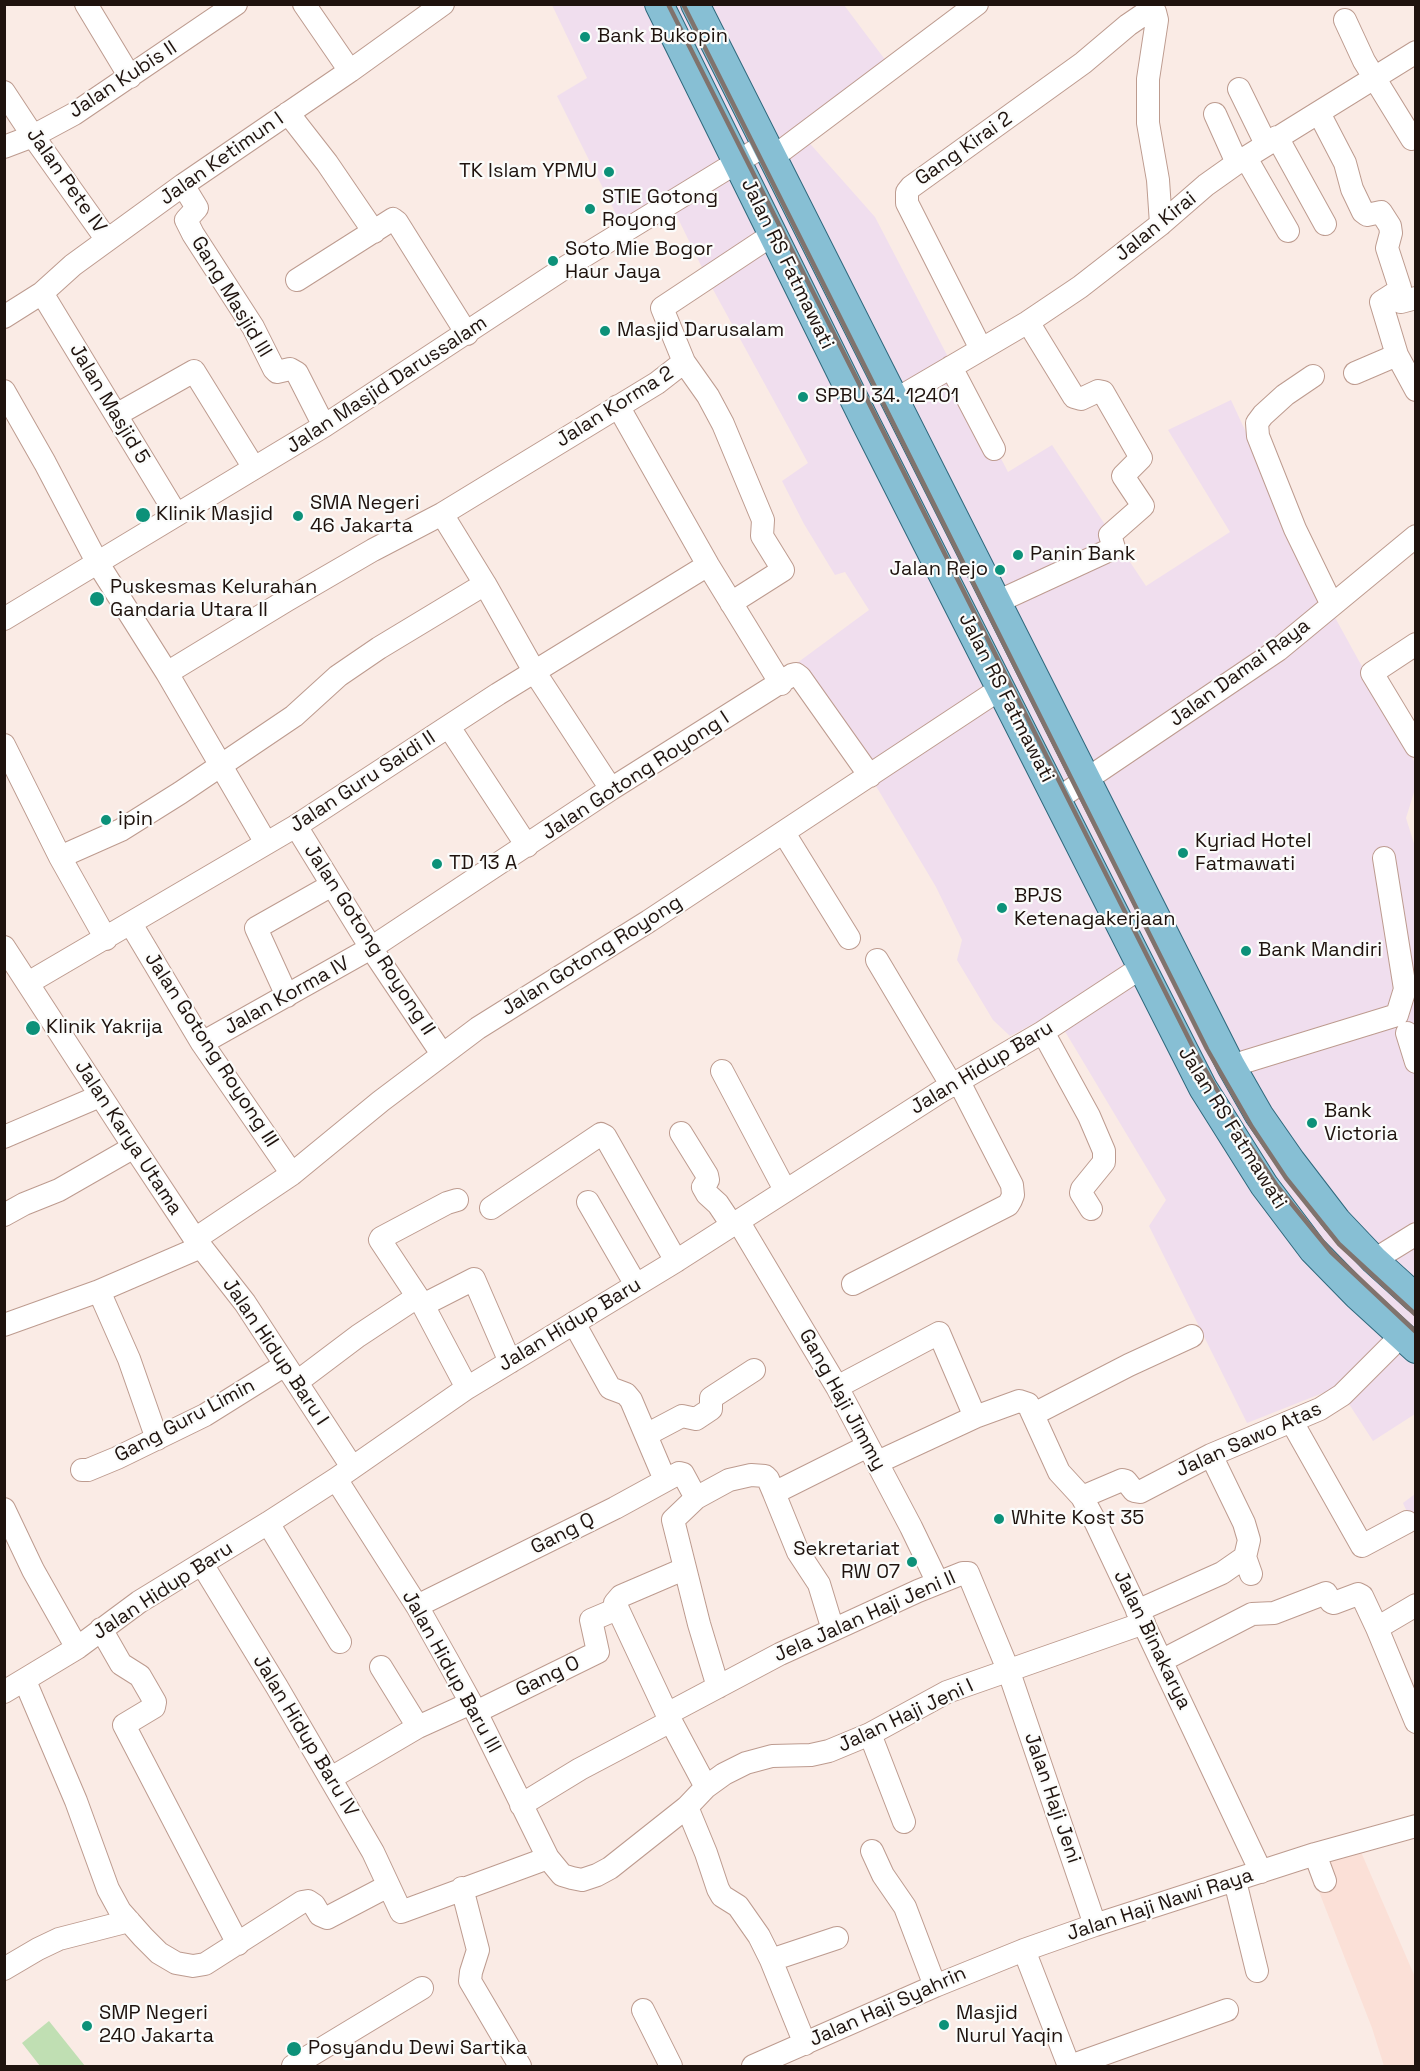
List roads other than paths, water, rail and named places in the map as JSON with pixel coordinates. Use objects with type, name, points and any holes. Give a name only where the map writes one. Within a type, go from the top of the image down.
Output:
[{"type":"main road","name":"Jalan RS Fatmawati","points":[[659,4],[772,235],[1203,1088],[1281,1210],[1313,1250],[1408,1342]]},
{"type":"main road","name":"Jalan RS Fatmawati","points":[[695,4],[1231,1066],[1259,1114],[1291,1161],[1337,1221],[1374,1260],[1416,1298]]},
{"type":"street","points":[[86,4],[130,77]]},
{"type":"street","name":"Jalan Kubis II","points":[[4,147],[29,131],[74,114],[236,4]]},
{"type":"street","points":[[304,4],[350,71]]},
{"type":"street","name":"Jalan Ketimun I","points":[[4,317],[42,293],[73,265],[183,185],[350,71],[443,4]]},
{"type":"street","name":"Jalan Masjid Darussalam","points":[[4,619],[324,426],[566,267],[736,161],[769,152],[977,4]]},
{"type":"street","name":"Gang Kirai 2","points":[[981,349],[907,203],[907,192],[1083,63],[1150,10],[1153,11],[1157,20],[1148,79],[1148,123],[1158,180],[1161,224]]},
{"type":"street","points":[[1345,20],[1364,61],[1412,140]]},
{"type":"street","name":"Jalan Kirai","points":[[895,400],[1028,322],[1080,287],[1161,224],[1206,185],[1271,141],[1415,54]]},
{"type":"street","points":[[1239,89],[1325,224]]},
{"type":"street","name":"Jalan Pete IV","points":[[4,92],[107,240]]},
{"type":"street","points":[[288,113],[327,163],[374,232]]},
{"type":"street","points":[[1319,113],[1345,163],[1352,189],[1362,210],[1367,215],[1381,212],[1390,226],[1391,233],[1387,248],[1400,288],[1397,298],[1397,355],[1416,390]]},
{"type":"street","points":[[1215,114],[1241,161],[1288,231]]},
{"type":"street","name":"Gang Masjid III","points":[[183,185],[196,208],[186,219],[193,234],[253,327],[274,369],[278,372],[290,369],[297,373],[324,426]]},
{"type":"street","points":[[297,280],[393,219],[398,222],[467,334]]},
{"type":"street","name":"Jalan Korma 2","points":[[167,673],[297,594],[442,514],[657,383],[684,362],[662,308],[772,235]]},
{"type":"street","name":"Jalan Masjid 5","points":[[42,293],[176,514]]},
{"type":"street","points":[[997,602],[1114,548],[1110,535],[1143,507],[1123,476],[1141,458],[1103,392],[1098,390],[1081,399],[1074,397],[1028,322]]},
{"type":"street","points":[[1355,373],[1397,355]]},
{"type":"street","points":[[684,362],[708,396],[723,424],[763,520],[762,536],[783,570],[731,603]]},
{"type":"street","points":[[951,366],[993,449]]},
{"type":"street","points":[[116,416],[194,370],[255,468]]},
{"type":"street","points":[[1314,376],[1285,395],[1263,415],[1257,423],[1258,436],[1295,529],[1332,605]]},
{"type":"street","points":[[4,391],[97,562],[167,673],[266,843]]},
{"type":"street","points":[[618,406],[708,565],[781,684]]},
{"type":"street","points":[[442,514],[486,584],[534,671],[611,789]]},
{"type":"street","name":"Jalan Damai Raya","points":[[1056,800],[1278,650],[1416,536]]},
{"type":"street","name":"Jalan Guru Saidi II","points":[[28,983],[296,826],[534,671],[708,565]]},
{"type":"street","points":[[60,857],[121,830],[294,716],[338,676],[486,584]]},
{"type":"street","points":[[1416,644],[1372,673],[1416,746]]},
{"type":"street","name":"Jalan Gotong Royong I","points":[[371,948],[611,789],[792,675],[800,677],[870,776]]},
{"type":"street","name":"Jalan Gotong Royong","points":[[4,1325],[99,1291],[198,1243],[292,1174],[478,1028],[649,921],[1000,689]]},
{"type":"street","points":[[449,727],[528,846]]},
{"type":"street","points":[[4,745],[60,857],[106,939]]},
{"type":"street","name":"Jalan Gotong Royong II","points":[[296,826],[371,948],[442,1054]]},
{"type":"street","points":[[784,833],[849,938]]},
{"type":"street","points":[[1384,858],[1405,989],[1407,1027],[1416,1062]]},
{"type":"street","points":[[287,996],[256,928],[332,885]]},
{"type":"street","name":"Jalan Gotong Royong III","points":[[131,924],[202,1043],[292,1174]]},
{"type":"street","name":"Jalan Karya Utama","points":[[4,946],[198,1243]]},
{"type":"street","name":"Jalan Korma IV","points":[[202,1043],[371,948]]},
{"type":"street","points":[[853,1284],[1008,1205],[1013,1195],[1012,1185],[871,964]]},
{"type":"street","name":"Jalan Hidup Baru","points":[[4,1692],[76,1648],[139,1602],[268,1523],[467,1388],[676,1261],[950,1087],[1043,1032],[1142,967]]},
{"type":"street","points":[[1231,1066],[1407,1027]]},
{"type":"street","points":[[1043,1032],[1089,1116],[1104,1151],[1104,1162],[1082,1189],[1091,1209]]},
{"type":"street","points":[[722,1071],[785,1190]]},
{"type":"street","points":[[4,1137],[100,1096]]},
{"type":"street","name":"Gang Haji Jimmy","points":[[681,1133],[707,1175],[708,1180],[704,1187],[706,1194],[735,1223],[837,1387],[938,1583]]},
{"type":"street","points":[[491,1208],[601,1134],[611,1147],[676,1261]]},
{"type":"street","points":[[4,1215],[59,1190],[134,1147]]},
{"type":"street","points":[[457,1200],[447,1203],[380,1240],[420,1301],[467,1388]]},
{"type":"street","points":[[588,1202],[636,1285]]},
{"type":"street","points":[[1374,1260],[1416,1234]]},
{"type":"street","name":"Jalan Hidup Baru I","points":[[198,1243],[245,1303],[291,1373],[344,1473]]},
{"type":"street","name":"Gang Guru Limin","points":[[82,1470],[103,1465],[157,1439],[291,1373],[420,1301],[474,1279],[510,1362]]},
{"type":"street","points":[[99,1291],[129,1359],[157,1439]]},
{"type":"street","points":[[574,1323],[610,1388],[626,1394],[631,1400],[665,1480],[682,1473],[696,1498]]},
{"type":"street","points":[[837,1387],[939,1333],[975,1417]]},
{"type":"street","points":[[774,1493],[1019,1401],[1028,1404],[1034,1414],[1128,1365],[1192,1336]]},
{"type":"street","name":"Jalan Sawo Atas","points":[[1082,1497],[1122,1480],[1126,1481],[1134,1491],[1140,1492],[1211,1455],[1320,1409],[1342,1395],[1408,1342]]},
{"type":"street","points":[[646,1435],[682,1416],[696,1419],[711,1409],[711,1398],[754,1370]]},
{"type":"street","name":"Jalan Binakarya","points":[[1034,1414],[1059,1472],[1082,1497],[1261,1872]]},
{"type":"street","points":[[1292,1422],[1362,1546],[1407,1522]]},
{"type":"street","name":"Jalan Haji Jeni I","points":[[553,1864],[562,1875],[582,1880],[597,1875],[687,1807],[706,1787],[724,1774],[746,1763],[772,1756],[821,1753],[870,1734],[942,1695],[1009,1672],[1141,1617],[1222,1573],[1248,1566],[1249,1540],[1244,1522],[1211,1455]]},
{"type":"street","name":"Jalan Hidup Baru III","points":[[344,1473],[473,1707],[553,1864]]},
{"type":"street","points":[[718,1687],[684,1569],[673,1520],[696,1498],[729,1480],[759,1475],[768,1479],[798,1552],[819,1584],[833,1630]]},
{"type":"street","name":"Gang Q","points":[[417,1606],[615,1508],[665,1480]]},
{"type":"street","points":[[4,1509],[33,1570],[76,1648]]},
{"type":"street","points":[[268,1523],[340,1642]]},
{"type":"street","name":"Jalan Hidup Baru IV","points":[[202,1564],[373,1852],[401,1912],[462,1888]]},
{"type":"street","points":[[684,1569],[621,1596],[616,1601],[617,1610],[669,1718],[706,1787]]},
{"type":"street","name":"Jela Jalan Haji Jeni II","points":[[521,1805],[718,1687],[833,1630],[963,1573],[968,1573],[1009,1672]]},
{"type":"street","points":[[1161,1660],[1252,1614],[1274,1613],[1326,1593],[1334,1603],[1360,1595],[1377,1628],[1416,1722]]},
{"type":"street","points":[[1377,1628],[1416,1605]]},
{"type":"street","name":"Gang O","points":[[473,1707],[598,1652],[591,1620],[617,1610]]},
{"type":"street","points":[[101,1629],[121,1664],[143,1679],[155,1702],[154,1707],[124,1725],[238,1944]]},
{"type":"street","points":[[381,1667],[418,1727]]},
{"type":"street","name":"Jalan Haji Jeni","points":[[1009,1672],[1095,1925]]},
{"type":"street","points":[[25,1681],[76,1801],[108,1889],[129,1921],[159,1953],[176,1963],[193,1966],[205,1964],[302,1902],[308,1901],[314,1905],[320,1915],[327,1918],[387,1886]]},
{"type":"street","points":[[330,1778],[418,1727],[473,1707]]},
{"type":"street","points":[[870,1734],[904,1822]]},
{"type":"street","points":[[687,1807],[718,1889],[722,1896],[738,1906],[747,1918],[771,1960],[805,2044]]},
{"type":"street","name":"Jalan Haji Nawi Raya","points":[[1024,1950],[1315,1854],[1416,1826]]},
{"type":"street","points":[[872,1851],[883,1875],[905,1907],[935,1986]]},
{"type":"street","points":[[1315,1854],[1325,1881]]},
{"type":"street","points":[[520,2067],[471,1981],[471,1972],[478,1950],[462,1888],[553,1864]]},
{"type":"street","points":[[1235,1881],[1257,1971]]},
{"type":"street","points":[[4,1969],[38,1948],[59,1939],[129,1921]]},
{"type":"street","points":[[771,1960],[837,1938]]},
{"type":"street","points":[[1024,1950],[1069,2067],[1227,2010]]},
{"type":"street","name":"Jalan Haji Syahrin","points":[[753,2067],[935,1986],[1024,1950]]},
{"type":"street","points":[[292,2067],[322,2059],[422,1988]]},
{"type":"street","points":[[643,2010],[671,2067]]},
{"type":"railway","points":[[668,4],[1198,1057],[1243,1135],[1277,1186],[1331,1252],[1416,1332]]},
{"type":"railway","points":[[683,4],[1207,1049],[1252,1127],[1286,1178],[1339,1244],[1416,1315]]},
{"type":"place","name":"Bank Bukopin","points":[[585,37]]},
{"type":"place","name":"TK Islam YPMU","points":[[609,172]]},
{"type":"place","name":"STIE Gotong Royong","points":[[590,209]]},
{"type":"place","name":"Soto Mie Bogor Haur Jaya","points":[[553,261]]},
{"type":"place","name":"Masjid Darusalam","points":[[605,331]]},
{"type":"place","name":"SPBU 34. 12401","points":[[803,397]]},
{"type":"place","name":"Klinik Masjid","points":[[143,515]]},
{"type":"place","name":"SMA Negeri 46 Jakarta","points":[[298,516]]},
{"type":"place","name":"Panin Bank","points":[[1018,555]]},
{"type":"place","name":"Jalan Rejo","points":[[1000,570]]},
{"type":"place","name":"Puskesmas Kelurahan Gandaria Utara II","points":[[97,599]]},
{"type":"place","name":"ipin","points":[[106,820]]},
{"type":"place","name":"Kyriad Hotel Fatmawati","points":[[1183,853]]},
{"type":"place","name":"TD 13 A","points":[[437,864]]},
{"type":"place","name":"BPJS Ketenagakerjaan","points":[[1002,908]]},
{"type":"place","name":"Bank Mandiri","points":[[1246,951]]},
{"type":"place","name":"Klinik Yakrija","points":[[33,1028]]},
{"type":"place","name":"Bank Victoria","points":[[1312,1123]]},
{"type":"place","name":"White Kost 35","points":[[999,1519]]},
{"type":"place","name":"Sekretariat RW 07","points":[[912,1562]]},
{"type":"place","name":"Masjid Nurul Yaqin","points":[[944,2025]]},
{"type":"place","name":"SMP Negeri 240 Jakarta","points":[[87,2026]]},
{"type":"place","name":"Posyandu Dewi Sartika","points":[[294,2049]]}]
